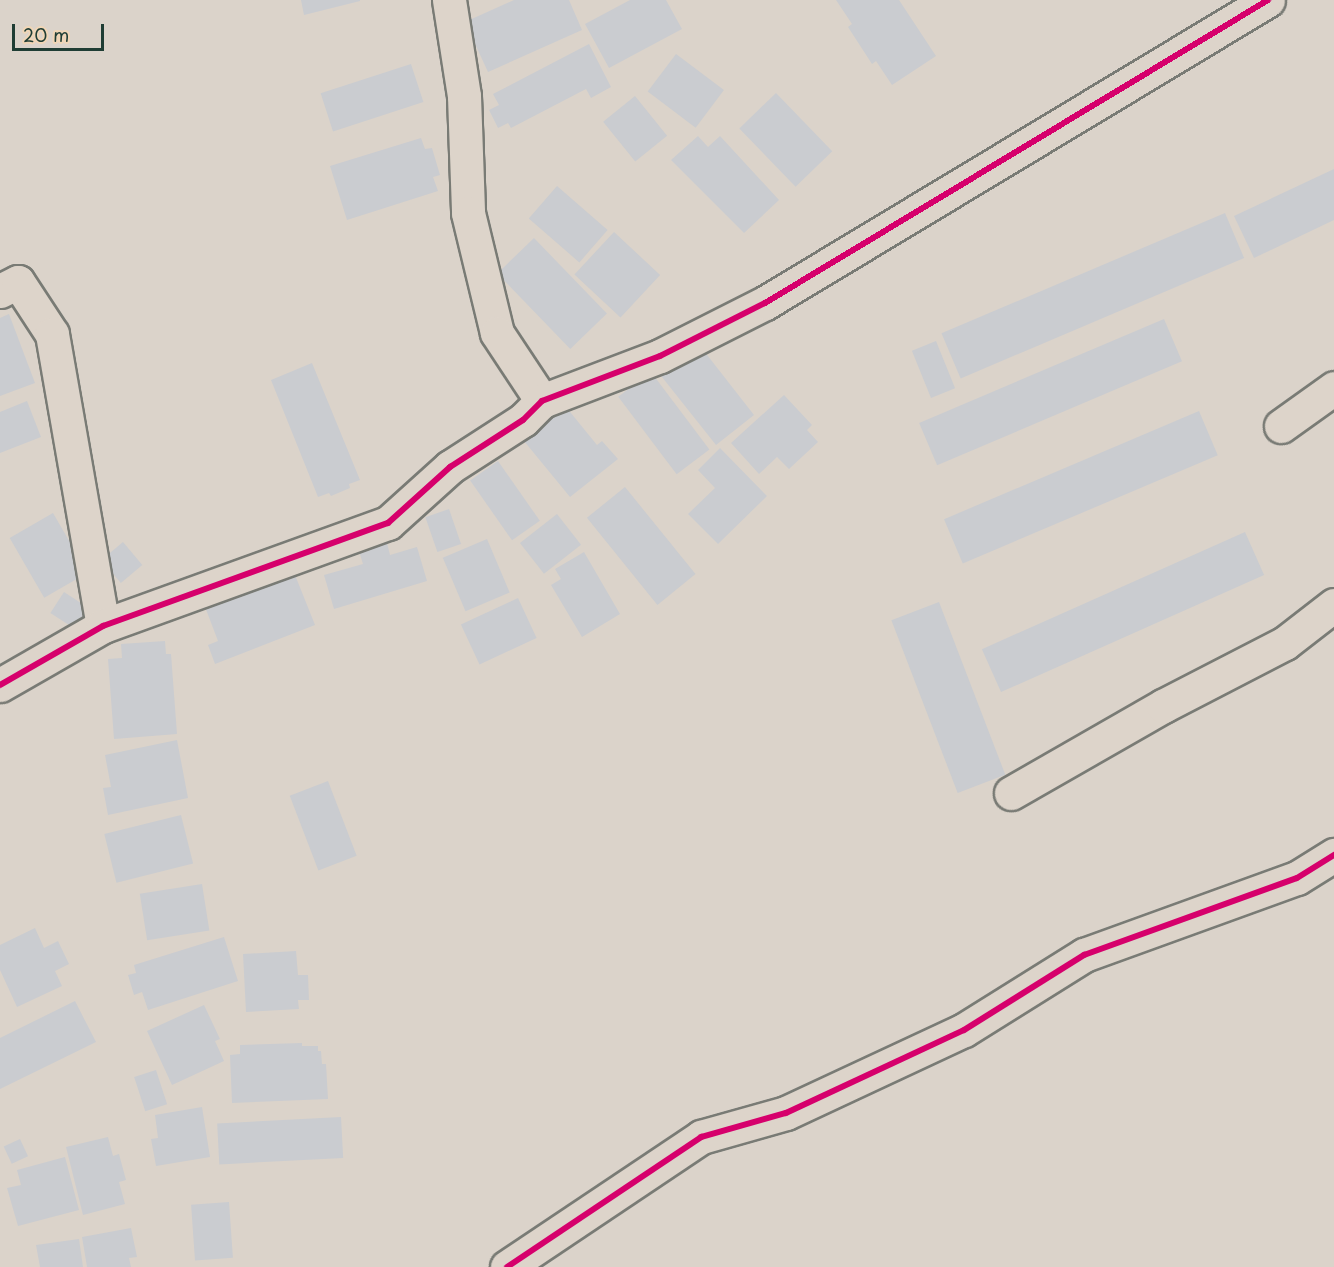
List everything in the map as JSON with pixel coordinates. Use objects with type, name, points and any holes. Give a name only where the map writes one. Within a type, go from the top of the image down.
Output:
[{"type":"street","points":[[449,0],[464,96],[468,213],[497,333],[542,402]]},
{"type":"street","points":[[0,685],[103,626],[388,524],[450,466],[523,420],[542,402],[660,356],[765,303],[1264,1]]},
{"type":"street","points":[[0,291],[18,282],[52,334],[103,626]]},
{"type":"street","points":[[1281,426],[1334,388]]},
{"type":"street","points":[[1011,793],[1163,706],[1285,643],[1334,606]]},
{"type":"street","points":[[507,1267],[700,1137],[786,1113],[964,1030],[1084,955],[1297,878],[1334,855]]},
{"type":"building","points":[[301,0],[360,0],[360,1],[304,15]]},
{"type":"building","points":[[514,0],[569,0],[582,30],[488,72],[465,22]]},
{"type":"building","points":[[630,0],[666,0],[682,29],[609,68],[585,24]]},
{"type":"building","points":[[836,0],[899,0],[936,56],[892,85],[876,61],[872,64],[848,27],[852,24]]},
{"type":"building","points":[[589,44],[611,87],[591,98],[586,89],[511,128],[508,123],[498,128],[489,110],[499,105],[493,94]]},
{"type":"building","points":[[676,54],[724,90],[696,128],[648,92]]},
{"type":"building","points":[[411,64],[423,102],[333,131],[321,93]]},
{"type":"building","points":[[776,93],[832,151],[796,187],[739,128]]},
{"type":"building","points":[[635,96],[667,136],[635,161],[603,122]]},
{"type":"building","points":[[698,136],[708,147],[720,136],[779,200],[744,233],[671,160]]},
{"type":"building","points":[[421,138],[425,149],[432,148],[440,175],[433,177],[438,191],[347,220],[330,166]]},
{"type":"building","points":[[1334,169],[1334,220],[1254,258],[1234,216]]},
{"type":"building","points":[[557,186],[608,230],[579,262],[529,218]]},
{"type":"building","points":[[1225,213],[1244,258],[961,378],[941,333]]},
{"type":"building","points":[[614,232],[660,275],[621,317],[574,274]]},
{"type":"building","points":[[534,238],[607,314],[570,349],[497,273]]},
{"type":"building","points":[[9,314],[35,383],[0,396],[0,318]]},
{"type":"building","points":[[1164,319],[1182,361],[937,465],[919,423]]},
{"type":"building","points":[[936,341],[955,388],[931,398],[912,351]]},
{"type":"building","points":[[704,351],[754,415],[716,445],[658,372],[680,354],[688,364]]},
{"type":"building","points":[[312,363],[360,480],[349,484],[350,488],[331,496],[329,493],[318,497],[271,380]]},
{"type":"building","points":[[651,372],[709,449],[677,474],[618,397]]},
{"type":"building","points":[[784,395],[812,425],[807,430],[818,442],[789,469],[777,457],[759,474],[731,443]]},
{"type":"building","points":[[27,401],[41,437],[0,453],[0,412]]},
{"type":"building","points":[[566,407],[597,445],[602,441],[618,459],[570,497],[524,441]]},
{"type":"building","points":[[1199,411],[1218,455],[963,563],[944,519]]},
{"type":"building","points":[[720,448],[767,496],[718,544],[688,514],[715,488],[698,470]]},
{"type":"building","points":[[498,461],[540,521],[512,540],[470,481]]},
{"type":"building","points":[[625,487],[695,574],[657,605],[587,518]]},
{"type":"building","points":[[449,509],[461,544],[437,552],[425,517]]},
{"type":"building","points":[[53,513],[88,573],[44,598],[10,538]]},
{"type":"building","points":[[557,514],[581,545],[544,574],[520,543]]},
{"type":"building","points":[[1245,532],[1264,575],[1001,692],[982,649]]},
{"type":"building","points":[[386,539],[390,555],[417,547],[427,581],[334,609],[324,575],[363,564],[358,548]]},
{"type":"building","points":[[487,539],[510,592],[465,611],[443,558]]},
{"type":"building","points":[[123,542],[142,565],[121,583],[102,560]]},
{"type":"building","points":[[584,552],[620,614],[582,637],[551,585],[561,579],[555,569]]},
{"type":"building","points":[[295,575],[315,625],[215,664],[208,645],[218,641],[204,604],[251,585],[253,592]]},
{"type":"building","points":[[64,592],[90,609],[76,630],[50,613]]},
{"type":"building","points":[[518,598],[537,638],[479,665],[461,625]]},
{"type":"building","points":[[939,602],[1005,775],[958,793],[891,620]]},
{"type":"building","points":[[165,641],[166,654],[171,654],[177,734],[114,739],[108,659],[122,658],[121,644]]},
{"type":"building","points":[[177,740],[188,798],[108,815],[103,788],[111,787],[105,755]]},
{"type":"building","points":[[328,781],[357,856],[318,870],[290,796]]},
{"type":"building","points":[[181,815],[193,864],[116,883],[104,834]]},
{"type":"building","points":[[202,884],[209,930],[147,940],[140,894]]},
{"type":"building","points":[[35,928],[44,948],[58,941],[69,964],[55,971],[62,986],[17,1007],[0,970],[0,945]]},
{"type":"building","points":[[224,937],[238,981],[148,1010],[142,992],[134,995],[128,975],[136,973],[134,965]]},
{"type":"building","points":[[296,951],[298,975],[308,975],[309,1000],[298,1000],[299,1009],[246,1012],[243,954]]},
{"type":"building","points":[[75,1001],[96,1042],[0,1089],[0,1038]]},
{"type":"building","points":[[204,1005],[220,1039],[215,1041],[224,1061],[172,1085],[147,1031]]},
{"type":"building","points":[[302,1043],[302,1046],[318,1046],[318,1051],[321,1051],[322,1064],[326,1064],[328,1099],[232,1103],[230,1055],[240,1054],[240,1045]]},
{"type":"building","points":[[156,1070],[167,1104],[145,1111],[134,1077]]},
{"type":"building","points":[[202,1107],[210,1157],[156,1166],[151,1139],[158,1138],[155,1115]]},
{"type":"building","points":[[341,1117],[343,1158],[219,1164],[217,1123]]},
{"type":"building","points":[[108,1137],[113,1156],[119,1154],[126,1180],[119,1182],[125,1204],[83,1215],[66,1147]]},
{"type":"building","points":[[20,1139],[28,1156],[12,1164],[4,1147]]},
{"type":"building","points":[[65,1157],[79,1210],[18,1226],[7,1188],[21,1185],[17,1170]]},
{"type":"building","points":[[229,1202],[233,1258],[195,1261],[191,1205]]},
{"type":"building","points":[[131,1228],[137,1257],[129,1258],[131,1267],[87,1267],[82,1237]]},
{"type":"building","points":[[79,1239],[83,1267],[40,1267],[36,1245]]},
{"type":"cycle path","points":[[0,685],[103,626],[388,523],[450,467],[523,420],[542,401],[660,356],[765,303],[1268,0]]},
{"type":"cycle path","points":[[507,1267],[701,1137],[786,1113],[964,1030],[1084,955],[1297,878],[1334,855]]}]
